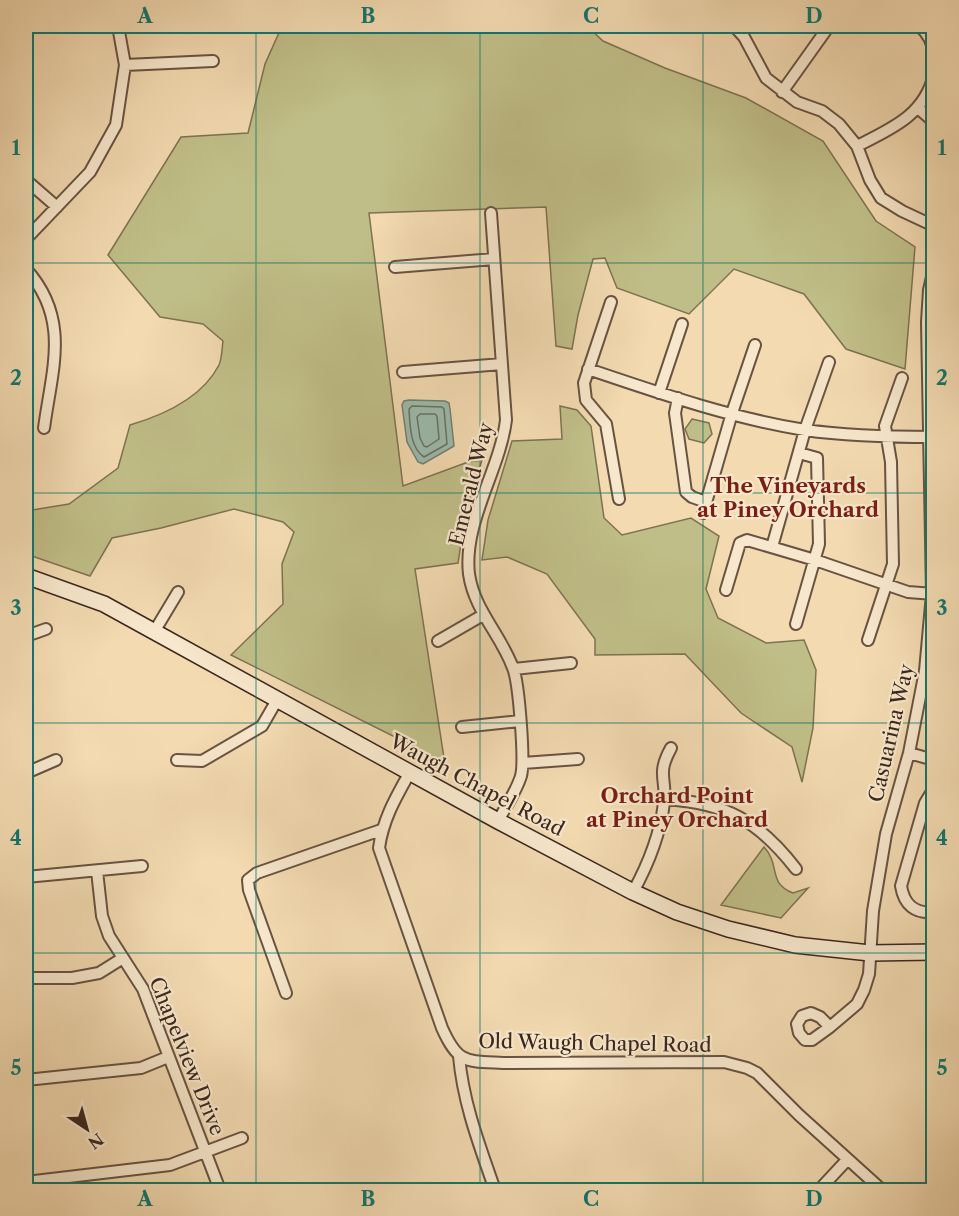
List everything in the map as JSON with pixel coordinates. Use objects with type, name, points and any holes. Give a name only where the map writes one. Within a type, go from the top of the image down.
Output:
[{"type":"main road","name":"Waugh Chapel Road","points":[[26,576],[104,604],[498,821],[633,892],[677,912],[728,929],[795,945],[870,953],[933,952]]},
{"type":"street","points":[[26,240],[90,172],[116,125],[125,65],[118,26]]},
{"type":"street","points":[[734,26],[744,37],[766,78],[797,102],[822,111],[839,124],[857,146],[870,180],[881,198],[933,226]]},
{"type":"street","points":[[782,92],[829,26]]},
{"type":"street","points":[[919,26],[925,30],[933,47],[933,55]]},
{"type":"street","points":[[125,65],[213,61]]},
{"type":"street","points":[[857,146],[892,129],[918,108],[930,90],[933,74]]},
{"type":"street","points":[[918,108],[933,122]]},
{"type":"street","points":[[26,180],[57,207]]},
{"type":"street","name":"Emerald Way","points":[[491,213],[507,420],[504,436],[474,527],[469,573],[483,615],[514,669],[523,763],[517,786],[498,821]]},
{"type":"street","points":[[395,267],[494,259]]},
{"type":"street","name":"Casuarina Way","points":[[830,1027],[857,1004],[869,974],[873,911],[886,834],[909,753],[925,670],[933,594],[932,437],[927,322],[933,268]]},
{"type":"street","points":[[26,269],[43,291],[55,327],[56,343],[44,428]]},
{"type":"street","points":[[611,302],[584,383],[586,400],[606,424],[619,499]]},
{"type":"street","points":[[659,393],[682,324]]},
{"type":"street","points":[[678,398],[675,413],[686,492],[705,507],[732,413],[755,345]]},
{"type":"street","points":[[772,547],[805,430],[829,362]]},
{"type":"street","points":[[403,372],[502,363]]},
{"type":"street","points":[[588,369],[659,393],[805,430],[887,437],[932,437]]},
{"type":"street","points":[[868,640],[893,564],[891,462],[885,426],[902,378]]},
{"type":"street","points":[[796,624],[819,544],[817,458],[799,453]]},
{"type":"street","points":[[726,590],[740,543],[747,540],[887,583],[908,592],[933,594]]},
{"type":"street","points":[[154,632],[178,592]]},
{"type":"street","points":[[438,641],[483,615]]},
{"type":"street","points":[[26,632],[32,634],[46,629]]},
{"type":"street","points":[[514,669],[571,663]]},
{"type":"street","points":[[177,760],[202,761],[262,726],[277,700]]},
{"type":"street","points":[[462,726],[520,721]]},
{"type":"street","points":[[633,892],[648,865],[656,844],[664,799],[662,773],[665,759],[671,748]]},
{"type":"street","points":[[909,753],[933,760]]},
{"type":"street","points":[[523,763],[578,759]]},
{"type":"street","points":[[26,773],[56,760]]},
{"type":"street","name":"Old Waugh Chapel Road","points":[[410,772],[390,807],[381,830],[379,848],[442,1028],[448,1042],[459,1056],[474,1062],[502,1063],[724,1062],[738,1065],[757,1073],[882,1191]]},
{"type":"street","points":[[933,788],[925,803],[901,886],[907,904],[915,910],[925,913],[933,912]]},
{"type":"street","points":[[664,799],[692,801],[718,807],[739,816],[760,830],[780,848],[796,869]]},
{"type":"street","points":[[286,993],[249,890],[248,880],[257,873],[381,830]]},
{"type":"street","points":[[26,877],[142,866]]},
{"type":"street","name":"Chapelview Drive","points":[[97,871],[102,916],[109,936],[143,988],[220,1191]]},
{"type":"street","points":[[26,978],[72,978],[99,973],[123,958]]},
{"type":"street","points":[[459,1056],[469,1113],[495,1191]]},
{"type":"street","points":[[26,1080],[141,1068],[168,1057]]},
{"type":"street","points":[[26,1182],[159,1167],[243,1138]]},
{"type":"street","points":[[819,1191],[847,1160]]},
{"type":"shaded area","points":[[282,26],[587,26],[603,41],[665,68],[746,98],[823,141],[876,221],[915,247],[905,369],[846,349],[804,294],[734,269],[689,314],[617,288],[605,258],[593,259],[578,315],[572,349],[556,346],[546,207],[369,213],[403,486],[468,462],[482,460],[465,517],[458,563],[415,569],[446,771],[417,761],[417,748],[231,655],[283,604],[282,564],[294,532],[283,522],[234,509],[112,538],[90,576],[26,554],[26,511],[69,504],[118,468],[130,425],[181,404],[203,387],[219,365],[223,341],[203,324],[160,317],[108,255],[181,137],[248,133],[265,64]]},
{"type":"shaded area","points":[[560,406],[577,410],[591,426],[604,518],[622,535],[691,518],[719,536],[706,589],[718,618],[766,643],[804,640],[816,670],[813,728],[802,782],[792,747],[741,713],[685,654],[595,655],[595,639],[547,574],[507,557],[482,560],[488,520],[512,441],[562,439]]},
{"type":"shaded area","points":[[692,419],[709,423],[712,434],[704,443],[689,439],[685,429]]},
{"type":"shaded area","points":[[764,847],[772,860],[777,879],[785,889],[793,893],[808,888],[781,918],[721,905]]},
{"type":"water","points":[[404,401],[449,403],[454,446],[423,464],[418,462],[407,442],[402,405]]},
{"type":"district","name":"The Vineyards at Piney Orchard","points":[[788,498]]},
{"type":"district","name":"Orchard Point at Piney Orchard","points":[[677,808]]}]
